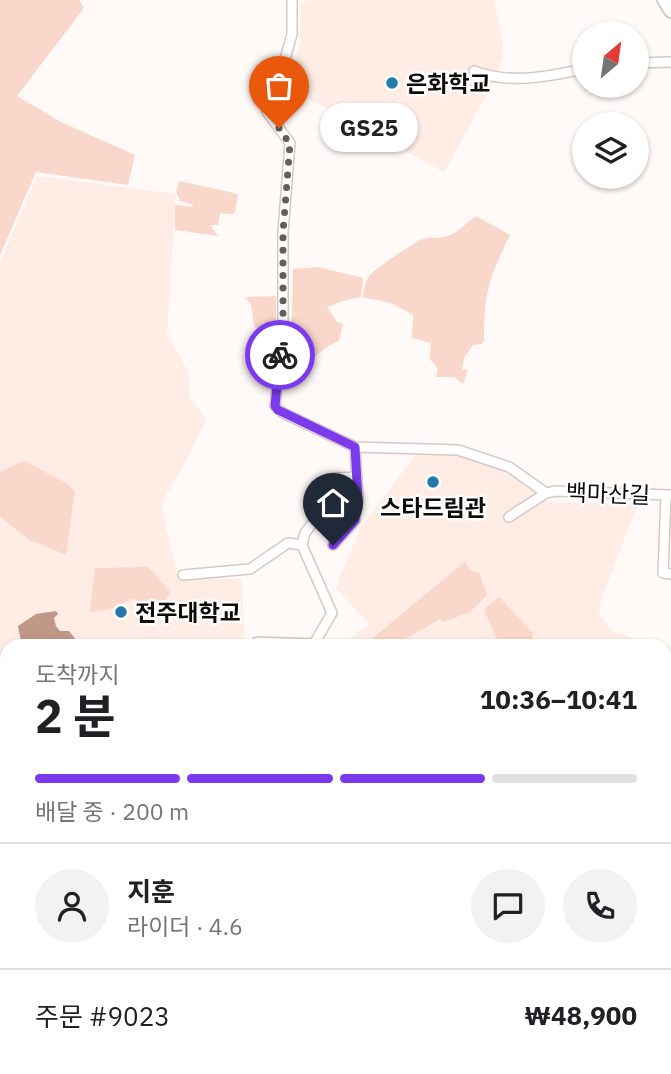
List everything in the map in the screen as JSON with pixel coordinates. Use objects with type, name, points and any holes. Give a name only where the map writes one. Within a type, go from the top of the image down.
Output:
[{"type":"main road","points":[[664,0],[671,11]]},
{"type":"street","name":"백마산길","points":[[292,0],[292,34],[272,107],[267,111],[290,144],[283,232],[283,331],[275,406],[283,413],[355,447],[458,450],[509,467],[546,493]]},
{"type":"street","points":[[649,63],[671,62]]},
{"type":"street","points":[[474,71],[491,78],[534,79],[572,71]]},
{"type":"street","points":[[333,545],[355,520],[358,499],[355,447]]},
{"type":"street","points":[[317,639],[332,613],[302,545],[305,533],[320,513],[335,478],[357,477]]},
{"type":"street","name":"백마산길","points":[[509,517],[546,493],[556,491],[669,495]]},
{"type":"street","points":[[669,495],[663,573],[671,574]]},
{"type":"street","points":[[183,575],[250,569],[288,542],[302,545]]},
{"type":"shaded area","points":[[0,0],[79,0],[84,8],[17,96],[61,122],[135,155],[128,185],[36,172],[0,255]]},
{"type":"shaded area","name":"은화학교","points":[[311,0],[494,0],[504,51],[496,78],[444,172],[290,88],[300,44],[301,3]]},
{"type":"shaded area","name":"전주대학교","points":[[37,176],[176,194],[167,332],[189,374],[189,396],[206,419],[161,504],[178,579],[242,579],[244,639],[0,639],[0,263]]},
{"type":"shaded area","points":[[179,181],[238,194],[235,212],[220,213],[218,225],[210,225],[218,236],[175,230],[175,205],[194,207],[180,201],[176,192]]},
{"type":"shaded area","points":[[476,216],[510,235],[489,286],[484,341],[482,344],[473,345],[464,358],[462,370],[468,370],[463,384],[455,377],[436,377],[438,369],[430,359],[431,343],[412,338],[413,315],[391,303],[363,297],[369,276],[386,262],[426,238],[454,233]]},
{"type":"shaded area","points":[[318,267],[363,278],[361,297],[327,307],[337,322],[343,324],[339,341],[314,357],[291,356],[293,269]]},
{"type":"shaded area","points":[[276,296],[276,328],[257,329],[254,326],[251,305],[245,297]]},
{"type":"shaded area","points":[[417,453],[455,453],[495,466],[551,503],[638,503],[601,599],[599,615],[613,631],[634,639],[349,639],[370,625],[336,588],[360,529]]},
{"type":"shaded area","points":[[24,461],[66,483],[75,491],[66,555],[28,539],[0,516],[0,472]]},
{"type":"shaded area","points":[[465,562],[470,571],[479,572],[487,595],[470,612],[443,622],[440,619],[405,639],[372,639]]},
{"type":"shaded area","points":[[148,567],[170,591],[162,608],[144,613],[137,600],[132,599],[112,609],[90,612],[95,568]]},
{"type":"shaded area","points":[[499,597],[533,633],[532,639],[497,639],[484,610]]},
{"type":"shaded area","points":[[56,611],[56,626],[60,631],[69,631],[75,639],[21,639],[18,626],[36,614]]},
{"type":"way so far","points":[[279,128],[290,144],[283,232],[283,331],[280,355]]},
{"type":"place","name":"은화학교","points":[[392,83]]},
{"type":"place","name":"GS25","points":[[279,128]]},
{"type":"place","name":"스타드림관","points":[[433,482]]},
{"type":"place","name":"전주대학교","points":[[121,612]]},
{"type":"route","points":[[280,355],[275,406],[278,410],[355,447],[358,499],[355,520],[333,545]]}]
